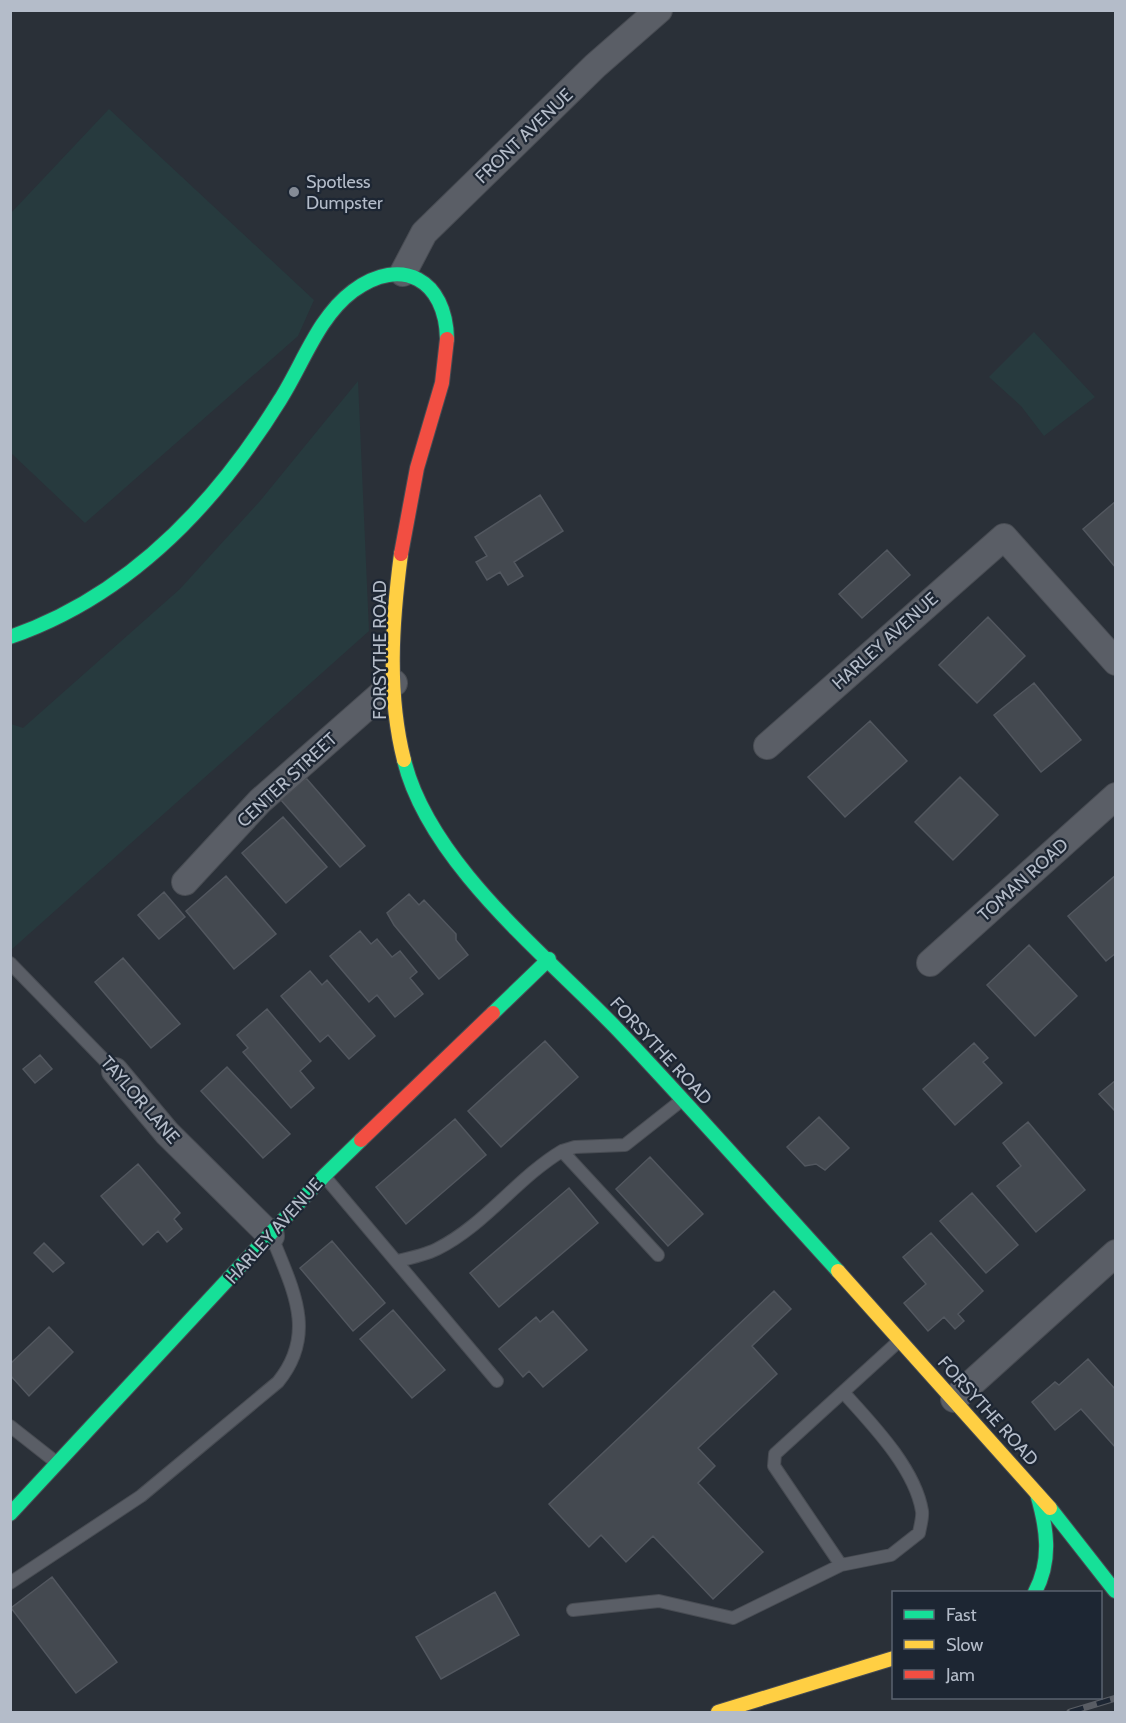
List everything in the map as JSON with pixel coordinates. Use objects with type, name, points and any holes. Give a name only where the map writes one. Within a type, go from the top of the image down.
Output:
[{"type":"street","name":"FRONT AVENUE","points":[[403,273],[424,233],[595,66],[659,10]]},
{"type":"street","points":[[10,637],[44,626],[87,604],[150,557],[208,500],[250,448],[333,311],[363,284],[403,273]]},
{"type":"street","name":"FORSYTHE ROAD","points":[[403,273],[417,277],[439,297],[447,330],[447,348],[438,396],[406,514],[396,593],[394,683],[398,741],[406,769],[424,812],[439,837],[462,866],[682,1100],[954,1398],[1083,1546],[1115,1591]]},
{"type":"street","name":"HARLEY AVENUE","points":[[767,746],[1004,537],[1116,662]]},
{"type":"street","name":"CENTER STREET","points":[[185,882],[260,801],[394,683]]},
{"type":"street","name":"TOMAN ROAD","points":[[930,963],[1116,796]]},
{"type":"street","name":"HARLEY AVENUE","points":[[10,1514],[271,1236],[324,1176],[549,959]]},
{"type":"street","name":"TAYLOR LANE","points":[[116,1071],[167,1133],[271,1236]]},
{"type":"street","points":[[954,1398],[1116,1252]]},
{"type":"street","points":[[1035,1490],[1047,1541],[1044,1573],[1036,1591]]},
{"type":"street","points":[[718,1713],[892,1659]]},
{"type":"lane","name":"TAYLOR LANE","points":[[10,963],[116,1071]]},
{"type":"lane","points":[[397,1261],[435,1251],[453,1241],[541,1163],[562,1151],[575,1147],[625,1145],[682,1100]]},
{"type":"lane","points":[[562,1151],[657,1255]]},
{"type":"lane","points":[[324,1176],[497,1381]]},
{"type":"lane","points":[[10,1583],[141,1496],[278,1382],[288,1369],[297,1348],[301,1323],[292,1289],[271,1236]]},
{"type":"lane","points":[[841,1565],[774,1466],[775,1454],[900,1340]]},
{"type":"lane","points":[[573,1610],[660,1601],[733,1618],[841,1565],[891,1556],[919,1533],[923,1512],[909,1477],[877,1429],[843,1392]]},
{"type":"lane","points":[[10,1426],[58,1464]]},
{"type":"green space","points":[[109,109],[314,300],[298,336],[85,523],[11,453],[11,213]]},
{"type":"green space","points":[[1034,332],[1095,397],[1044,436],[1021,406],[989,377]]},
{"type":"green space","points":[[358,381],[369,631],[11,950],[11,724],[23,728],[180,589],[260,501]]},
{"type":"building","points":[[540,495],[563,531],[514,562],[523,576],[508,585],[500,572],[487,580],[476,562],[487,556],[475,537]]},
{"type":"building","points":[[1116,501],[1116,568],[1083,529]]},
{"type":"building","points":[[887,550],[910,575],[862,618],[839,594]]},
{"type":"building","points":[[988,617],[1025,656],[977,703],[939,665]]},
{"type":"building","points":[[1034,683],[1081,740],[1041,772],[994,715]]},
{"type":"building","points":[[870,721],[907,761],[845,817],[808,777]]},
{"type":"building","points":[[960,777],[998,815],[953,860],[915,822]]},
{"type":"building","points":[[306,778],[365,846],[340,867],[281,800]]},
{"type":"building","points":[[283,817],[327,867],[286,903],[242,853]]},
{"type":"building","points":[[1116,875],[1116,953],[1106,961],[1068,916]]},
{"type":"building","points":[[226,876],[276,934],[234,969],[186,911]]},
{"type":"building","points":[[164,892],[185,917],[159,939],[138,915]]},
{"type":"building","points":[[409,894],[419,905],[424,900],[456,934],[456,940],[468,955],[439,979],[394,925],[387,913]]},
{"type":"building","points":[[360,931],[371,944],[377,939],[392,957],[400,951],[417,972],[410,978],[423,994],[395,1017],[377,995],[369,1002],[330,956]]},
{"type":"building","points":[[1029,945],[1077,996],[1035,1036],[987,985]]},
{"type":"building","points":[[123,958],[180,1024],[151,1048],[95,982]]},
{"type":"building","points":[[310,971],[322,985],[327,980],[375,1036],[349,1059],[328,1035],[320,1042],[281,996]]},
{"type":"building","points":[[267,1009],[311,1061],[300,1071],[314,1088],[291,1108],[243,1052],[248,1048],[237,1035]]},
{"type":"building","points":[[545,1041],[578,1077],[501,1147],[468,1111]]},
{"type":"building","points":[[974,1043],[988,1058],[983,1062],[1002,1083],[955,1125],[923,1089]]},
{"type":"building","points":[[40,1055],[52,1069],[35,1083],[23,1069]]},
{"type":"building","points":[[227,1067],[290,1134],[263,1158],[201,1091]]},
{"type":"building","points":[[1116,1080],[1116,1112],[1099,1094]]},
{"type":"building","points":[[819,1117],[849,1148],[825,1170],[816,1164],[805,1166],[787,1147]]},
{"type":"building","points":[[455,1119],[486,1155],[406,1224],[376,1187]]},
{"type":"building","points":[[1028,1122],[1085,1190],[1036,1232],[997,1186],[1021,1166],[1003,1143]]},
{"type":"building","points":[[650,1157],[703,1214],[668,1246],[616,1189]]},
{"type":"building","points":[[138,1164],[180,1213],[174,1219],[182,1229],[167,1242],[158,1231],[143,1245],[101,1196]]},
{"type":"building","points":[[569,1188],[598,1223],[499,1307],[470,1273]]},
{"type":"building","points":[[972,1193],[1018,1245],[986,1273],[940,1221]]},
{"type":"building","points":[[931,1233],[983,1291],[958,1314],[964,1321],[955,1329],[944,1317],[928,1331],[904,1303],[926,1284],[903,1257]]},
{"type":"building","points":[[332,1241],[385,1303],[353,1331],[300,1268]]},
{"type":"building","points":[[44,1243],[64,1263],[53,1272],[34,1253]]},
{"type":"building","points":[[774,1291],[791,1309],[752,1346],[777,1374],[698,1448],[715,1466],[698,1483],[763,1552],[713,1599],[653,1536],[626,1562],[601,1535],[589,1547],[549,1504]]},
{"type":"building","points":[[393,1310],[445,1370],[412,1398],[360,1339]]},
{"type":"building","points":[[553,1311],[587,1350],[543,1387],[529,1371],[523,1377],[499,1349],[536,1317],[540,1322]]},
{"type":"building","points":[[49,1327],[73,1352],[29,1396],[10,1375],[10,1364]]},
{"type":"building","points":[[1088,1359],[1116,1390],[1116,1448],[1081,1409],[1055,1430],[1032,1402],[1055,1382],[1059,1385]]},
{"type":"building","points":[[52,1577],[117,1662],[76,1693],[11,1608]]},
{"type":"building","points":[[495,1592],[519,1635],[441,1679],[416,1637]]},
{"type":"railway","points":[[1070,1712],[1116,1698]]},
{"type":"traffic: fast","points":[[10,637],[53,619],[93,597],[131,572],[197,510],[255,439],[321,327],[330,314],[353,291],[371,280],[388,275],[404,275],[418,279],[430,288],[439,302],[445,319],[447,339]]},
{"type":"traffic: fast","points":[[404,760],[417,798],[438,835],[464,871],[525,939],[617,1029],[838,1271]]},
{"type":"traffic: fast","points":[[493,1013],[549,959]]},
{"type":"traffic: fast","points":[[10,1514],[324,1176],[361,1140]]},
{"type":"traffic: fast","points":[[1035,1591],[1046,1556],[1045,1532],[1037,1494]]},
{"type":"traffic: fast","points":[[1050,1508],[1115,1591]]},
{"type":"traffic: slow","points":[[401,554],[395,605],[393,683],[404,760]]},
{"type":"traffic: slow","points":[[838,1271],[1050,1508]]},
{"type":"traffic: slow","points":[[718,1712],[892,1659]]},
{"type":"traffic: jam","points":[[401,554],[417,468],[442,383],[447,339]]},
{"type":"traffic: jam","points":[[361,1140],[493,1013]]},
{"type":"place","name":"Spotless Dumpster","points":[[294,192]]}]
